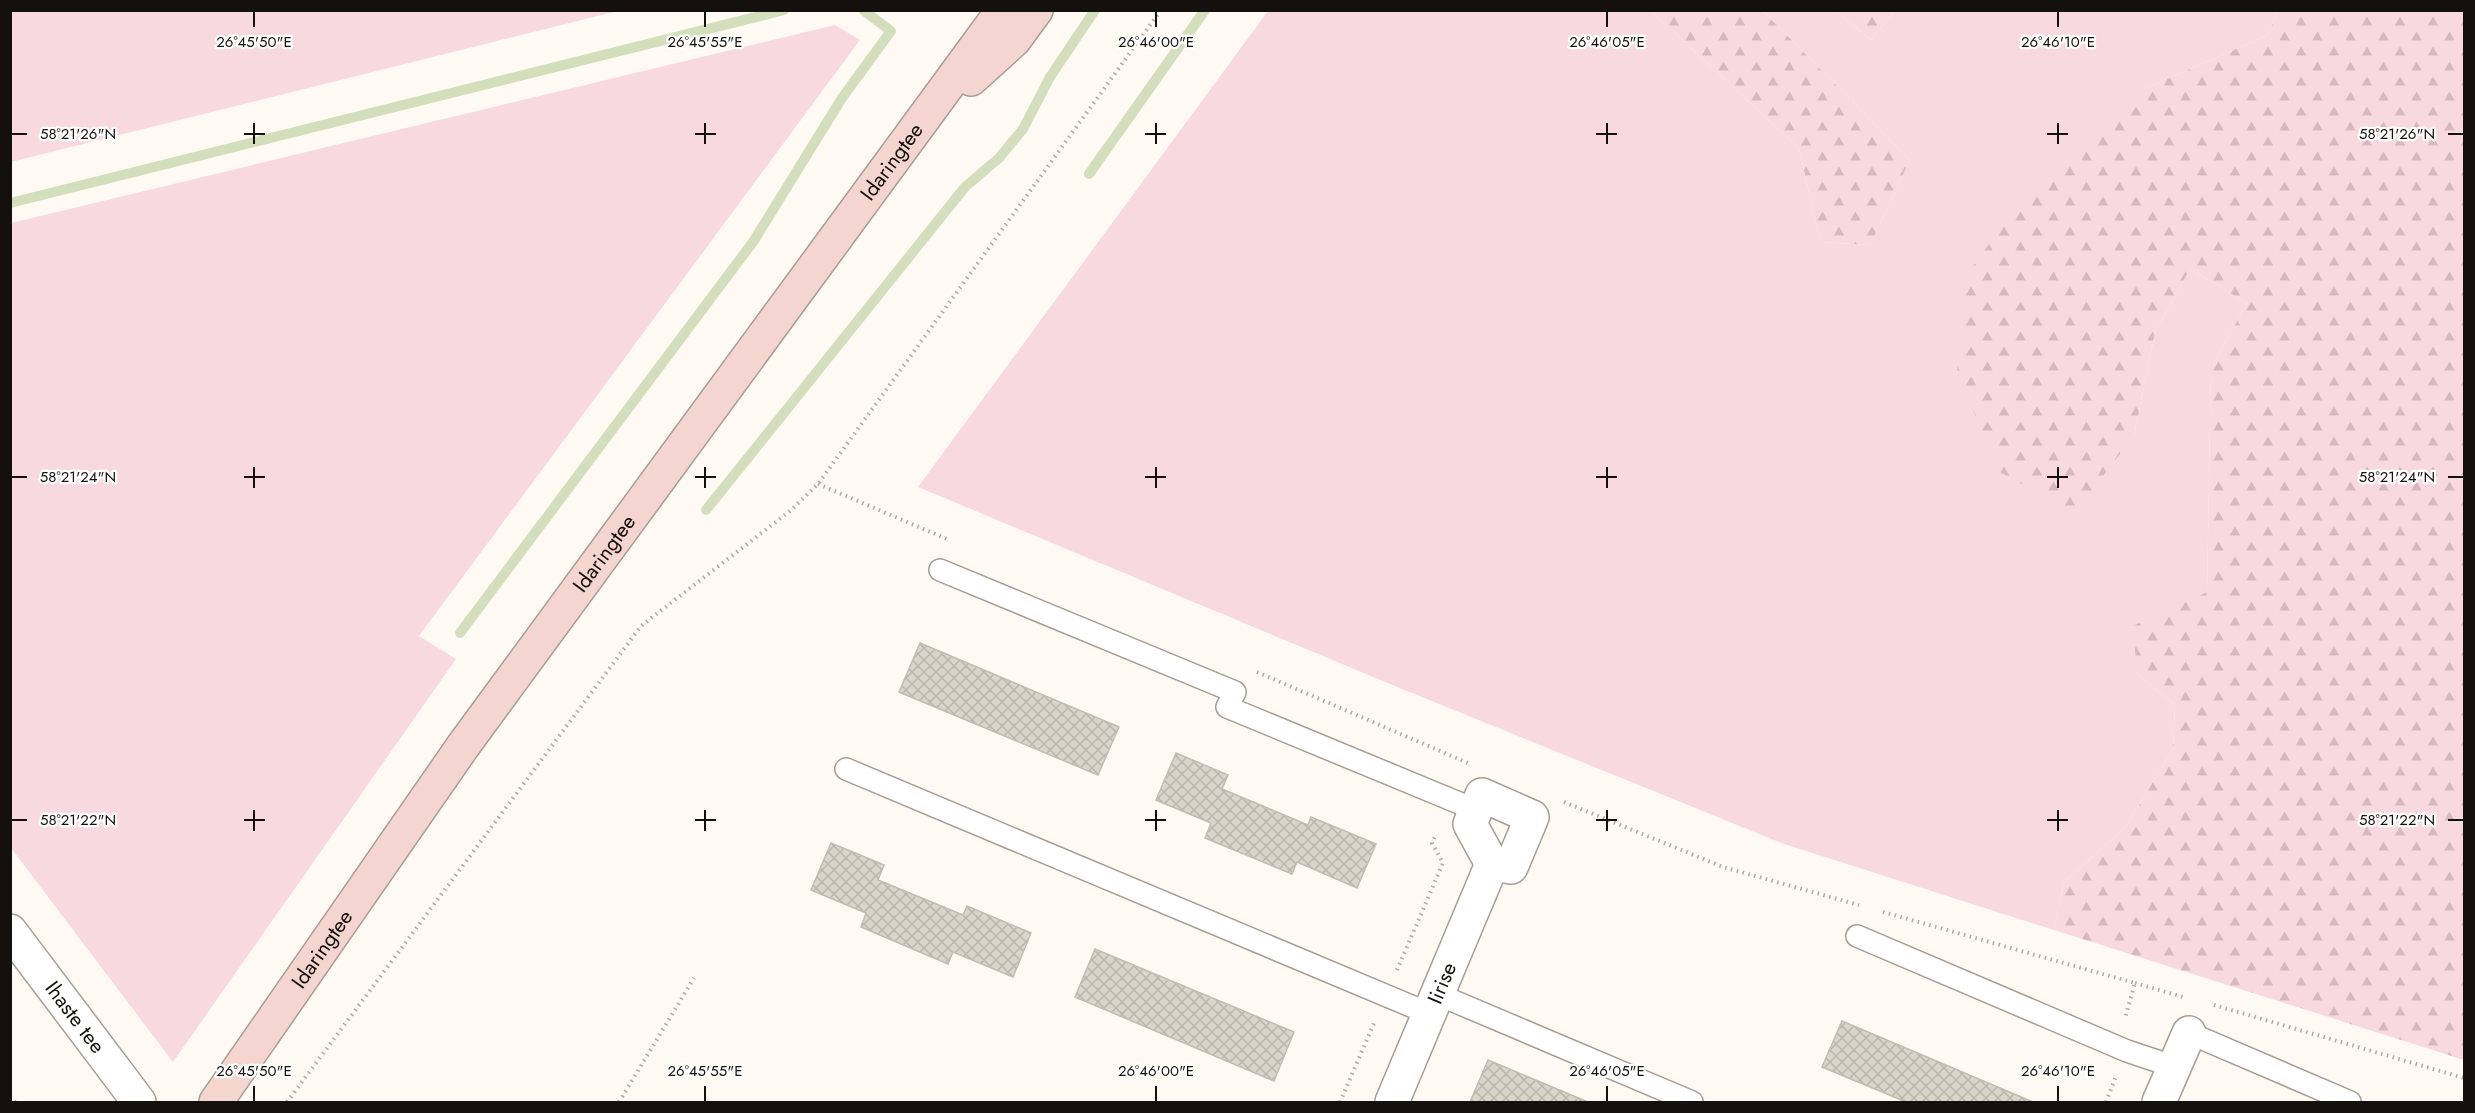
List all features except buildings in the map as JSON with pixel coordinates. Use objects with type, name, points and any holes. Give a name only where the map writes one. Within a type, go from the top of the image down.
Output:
[{"type":"main road","name":"Idaringtee","points":[[216,1102],[463,746],[1003,10]]},
{"type":"main road","points":[[920,125],[1014,40],[1036,10]]},
{"type":"street","points":[[1482,795],[1532,817],[1511,867],[1492,864],[1470,824],[1463,804],[1482,795]]},
{"type":"street","name":"Iirise","points":[[1392,1102],[1492,864]]},
{"type":"street","name":"Ihaste tee","points":[[10,931],[140,1102]]},
{"type":"street","points":[[2159,1102],[2189,1033]]},
{"type":"lane","points":[[940,570],[1235,692],[1227,707],[1463,804]]},
{"type":"lane","points":[[846,769],[1387,994],[1434,1004],[1692,1102]]},
{"type":"lane","points":[[1857,936],[2127,1051],[2175,1067]]},
{"type":"lane","points":[[2189,1033],[2350,1102]]},
{"type":"path","points":[[286,1102],[640,626],[790,512],[818,484],[1161,10]]},
{"type":"path","points":[[818,484],[950,540]]},
{"type":"path","points":[[1257,672],[1476,766]]},
{"type":"path","points":[[1340,1102],[1443,863],[1432,843],[1463,804],[1465,762]]},
{"type":"path","points":[[1563,802],[1723,867]]},
{"type":"path","points":[[619,1102],[694,978]]},
{"type":"path","points":[[2135,983],[2192,999]]},
{"type":"path","points":[[2203,1002],[2464,1078]]},
{"type":"path","points":[[10,1097],[15,1102]]},
{"type":"green space","points":[[11,10],[618,10],[618,11],[11,162]]},
{"type":"green space","points":[[1268,11],[1651,11],[1799,148],[1820,242],[1870,245],[1910,160],[1763,11],[1836,11],[1871,40],[1895,11],[2278,11],[2268,35],[2144,89],[2134,436],[2155,332],[2190,269],[2247,303],[2211,368],[2207,592],[2137,674],[2175,705],[2173,749],[2125,828],[2064,882],[2054,930],[1784,844],[1402,689],[918,487]]},
{"type":"green space","points":[[1651,11],[1763,11],[1910,160],[1870,245],[1820,242],[1799,148]]},
{"type":"green space","points":[[1836,11],[1895,11],[1871,40]]},
{"type":"green space","points":[[2278,11],[2464,11],[2464,1060],[2054,930],[2064,882],[2125,828],[2173,749],[2175,705],[2137,674],[2133,626],[2207,592],[2211,368],[2247,303],[2190,269],[2155,332],[2134,436],[2074,513],[1998,471],[1957,371],[1967,274],[2026,194],[2144,89],[2268,35]]},
{"type":"green space","points":[[835,25],[860,40],[419,636],[456,659],[173,1062],[11,848],[11,223]]},
{"type":"waterway","points":[[10,203],[784,10]]},
{"type":"waterway","points":[[460,633],[753,242],[842,98],[891,31],[863,10]]},
{"type":"waterway","points":[[706,510],[965,187],[999,158],[1023,129],[1050,77],[1095,10]]},
{"type":"waterway","points":[[1089,174],[1205,10]]}]
